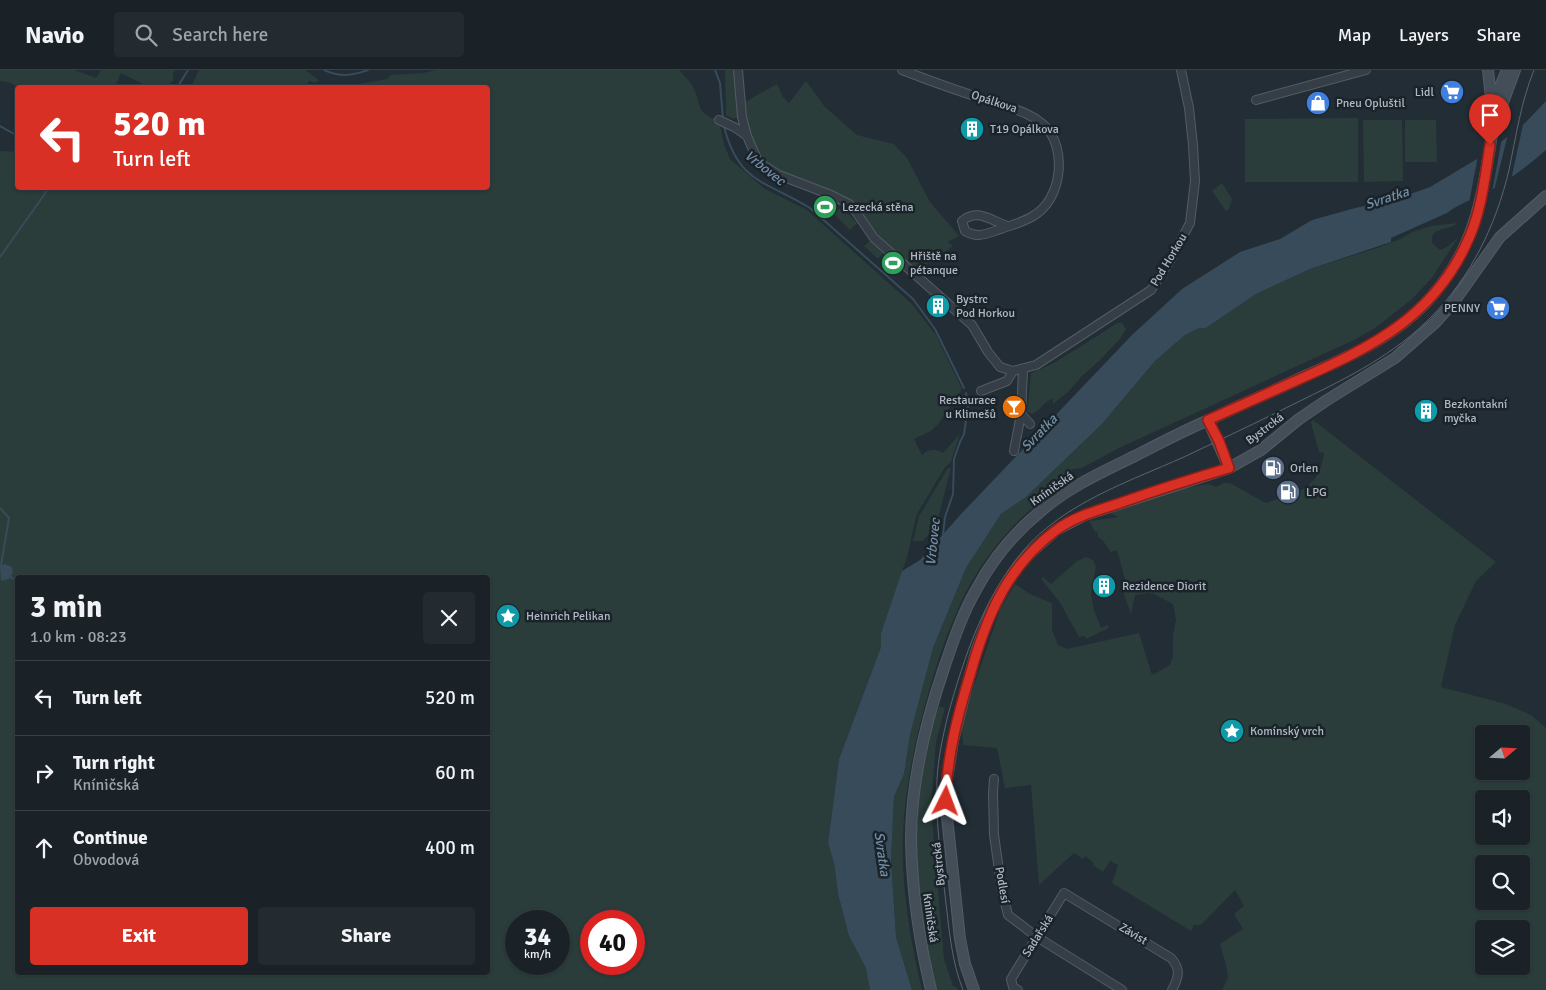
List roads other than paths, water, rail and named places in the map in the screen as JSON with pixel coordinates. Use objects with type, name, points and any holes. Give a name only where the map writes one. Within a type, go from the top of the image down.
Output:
[{"type":"main road","points":[[1494,126],[1490,70],[1510,72]]},
{"type":"main road","points":[[1492,115],[1499,90],[1510,72]]},
{"type":"main road","points":[[1494,126],[1510,72]]},
{"type":"main road","name":"Kníničská","points":[[931,990],[920,944],[913,892],[911,838],[914,786],[924,735],[938,686],[954,637],[975,590],[1015,535],[1039,512],[1068,491],[1104,470],[1208,420],[1362,350],[1407,321],[1431,298],[1451,272],[1470,237],[1481,199],[1494,126]]},
{"type":"main road","name":"Bystrcká","points":[[974,990],[965,964],[960,939],[947,817],[946,785],[966,689],[989,617],[1019,565],[1056,530],[1084,515],[1153,491],[1229,468],[1261,450],[1313,409],[1381,367],[1414,342],[1453,303],[1500,237],[1546,196]]},
{"type":"main road","points":[[1208,420],[1219,441],[1229,468]]},
{"type":"street","points":[[738,70],[742,117],[747,136],[757,158],[763,165],[779,174],[849,204],[874,238],[972,325],[988,352],[1000,366],[1013,371],[1007,381],[981,391]]},
{"type":"street","name":"Opálkova","points":[[902,70],[1022,111],[1046,127],[1058,151],[1059,164],[1058,179],[1051,196],[1043,208],[1033,216],[1007,226],[981,236],[972,236],[965,232],[962,222],[975,214],[1007,226]]},
{"type":"street","name":"Pod Horkou","points":[[1013,371],[1023,370],[1036,365],[1151,290],[1183,238],[1190,223],[1195,181],[1189,108],[1181,70]]},
{"type":"street","points":[[1256,100],[1366,70]]},
{"type":"street","points":[[723,122],[747,136]]},
{"type":"street","points":[[1014,451],[1022,414],[1023,370]]},
{"type":"street","points":[[1022,414],[1030,424]]},
{"type":"street","name":"Podlesí","points":[[994,779],[994,835],[1005,908],[1008,915],[1014,922],[1122,990]]},
{"type":"street","name":"Sadařská","points":[[1018,990],[1013,987],[1011,979],[1064,892]]},
{"type":"street","name":"Závist","points":[[1064,892],[1171,958],[1176,963],[1179,972],[1172,990]]},
{"type":"water","name":"Svratka","points":[[1546,101],[1546,150],[1521,170],[1502,184],[1447,213],[1391,238],[1391,242],[1310,269],[1256,294],[1206,328],[1199,328],[1185,335],[1155,361],[1102,424],[1026,497],[1001,514],[966,568],[933,648],[910,735],[904,774],[894,797],[891,860],[896,937],[912,990],[870,990],[866,968],[849,936],[828,843],[839,759],[881,647],[881,633],[902,571],[920,560],[962,513],[1132,335],[1182,289],[1240,252],[1280,239],[1312,220],[1359,207],[1388,202],[1430,187],[1477,159],[1502,141],[1525,123]]},
{"type":"water","points":[[5,564],[12,567],[13,573],[9,579],[1,581],[0,566]]},
{"type":"waterway","name":"Vrbovec","points":[[179,85],[188,70]]},
{"type":"waterway","name":"Vrbovec","points":[[324,70],[346,75],[368,70]]},
{"type":"waterway","name":"Vrbovec","points":[[715,70],[720,83],[723,119]]},
{"type":"waterway","name":"Vrbovec","points":[[0,126],[15,134]]},
{"type":"waterway","name":"Vrbovec","points":[[724,126],[730,145],[737,159],[746,170],[756,179],[810,208],[913,299],[935,329],[964,388]]},
{"type":"waterway","points":[[0,257],[48,190]]},
{"type":"waterway","name":"Vrbovec","points":[[943,535],[945,517],[953,494],[954,459],[964,434],[968,406],[966,393]]},
{"type":"waterway","points":[[0,508],[9,518],[2,567]]},
{"type":"waterway","points":[[10,576],[15,580]]},
{"type":"tram line","points":[[963,990],[953,955],[940,852],[937,795],[938,772],[946,723],[961,671],[986,608],[997,588],[1009,569],[1039,534],[1077,507],[1098,495],[1184,457],[1338,382],[1387,353],[1431,317],[1458,285],[1470,267],[1497,211],[1509,170],[1522,107],[1534,70]]},
{"type":"place","name":"Lidl","points":[[1452,92]]},
{"type":"place","name":"Pneu Opluštil","points":[[1318,103]]},
{"type":"place","name":"T19 Opálkova","points":[[972,129]]},
{"type":"place","name":"Lezecká stěna","points":[[825,207]]},
{"type":"place","name":"Hřiště na pétanque","points":[[893,263]]},
{"type":"place","name":"Bystrc Pod Horkou","points":[[938,306]]},
{"type":"place","name":"PENNY","points":[[1498,308]]},
{"type":"place","name":"Restaurace u Klimešů","points":[[1014,407]]},
{"type":"place","name":"Bezkontakní myčka","points":[[1426,411]]},
{"type":"place","name":"Orlen","points":[[1273,468]]},
{"type":"place","name":"LPG","points":[[1288,492]]},
{"type":"place","name":"Rezidence Diorit","points":[[1104,586]]},
{"type":"place","name":"Heinrich Pelikan","points":[[508,616]]},
{"type":"place","name":"Komínský vrch","points":[[1232,731]]}]
